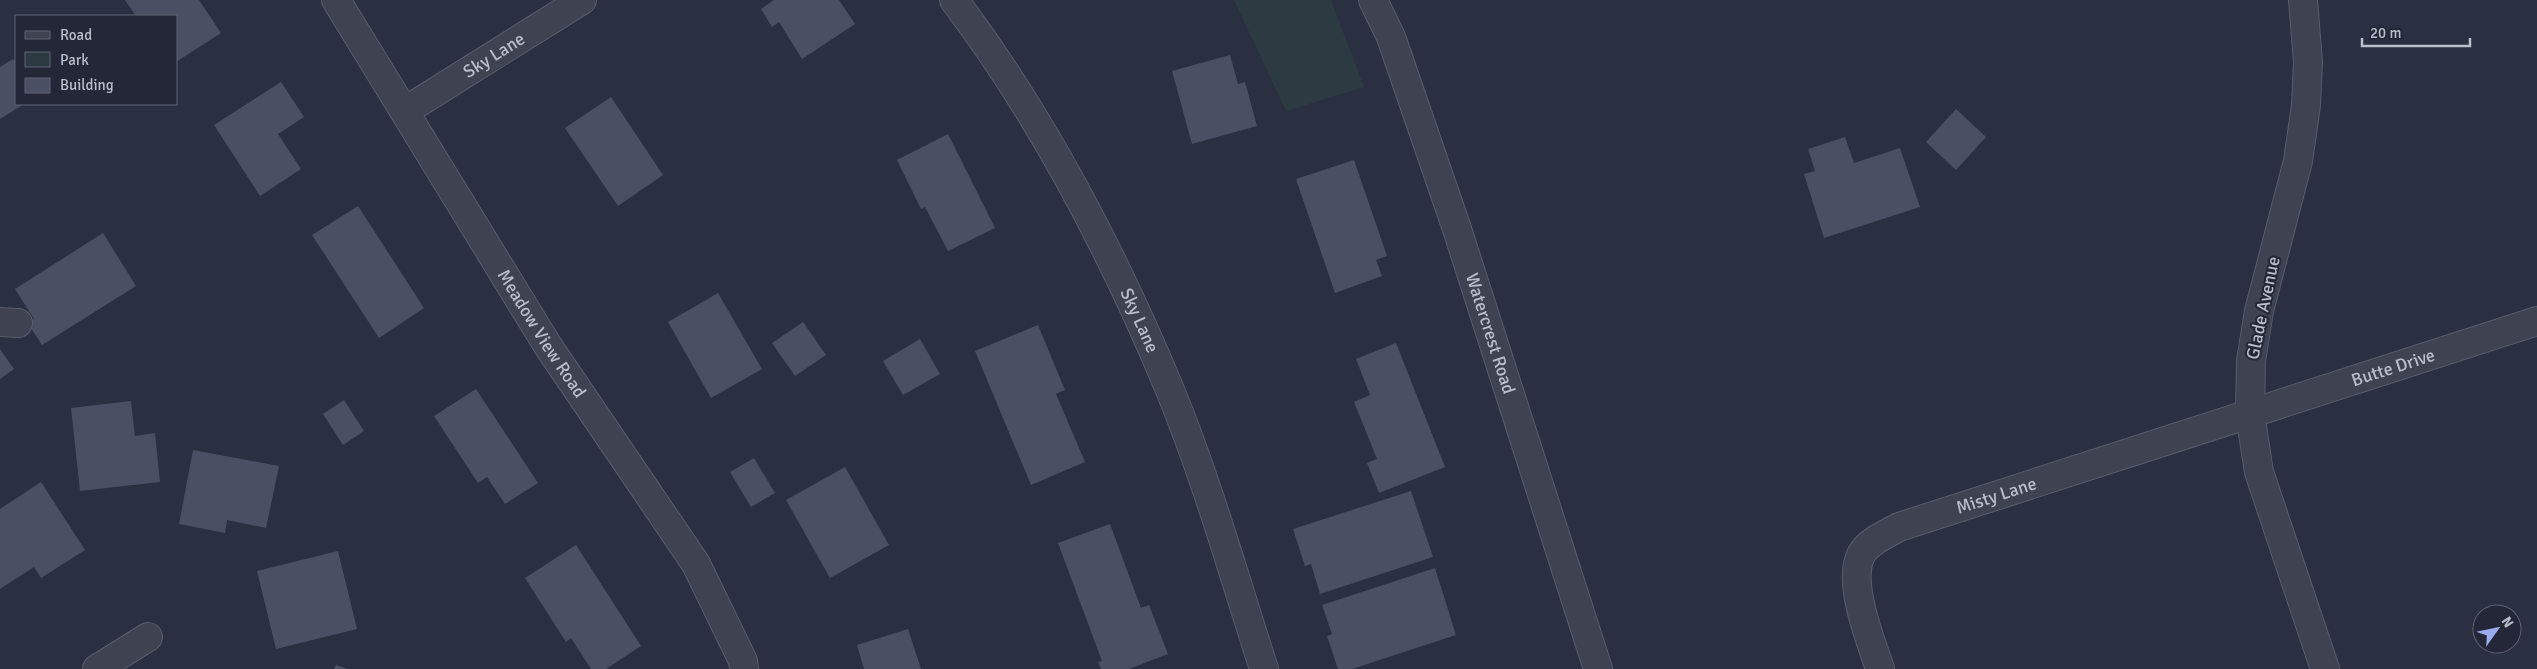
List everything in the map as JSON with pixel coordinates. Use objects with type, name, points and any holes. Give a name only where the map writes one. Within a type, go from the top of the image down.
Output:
[{"type":"street","name":"Meadow View Road","points":[[336,0],[548,346],[696,564],[743,661],[744,669]]},
{"type":"street","name":"Sky Lane","points":[[405,111],[582,0]]},
{"type":"street","name":"Sky Lane","points":[[954,0],[974,26],[1058,159],[1120,277],[1170,390],[1264,669]]},
{"type":"street","name":"Watercrest Road","points":[[1373,0],[1391,37],[1457,229],[1598,669]]},
{"type":"street","name":"Glade Avenue","points":[[2303,0],[2308,62],[2306,106],[2298,161],[2259,311],[2251,361],[2250,414],[2259,472],[2325,669]]},
{"type":"street","name":"Butte Drive","points":[[2250,414],[2537,321]]},
{"type":"street","name":"Misty Lane","points":[[1880,669],[1860,601],[1858,575],[1862,554],[1877,539],[1899,528],[2250,414]]},
{"type":"street","points":[[97,669],[148,636]]},
{"type":"green space","points":[[1234,0],[1331,0],[1364,87],[1286,111]]},
{"type":"building","points":[[125,0],[199,0],[221,33],[178,61],[178,15],[135,15]]},
{"type":"building","points":[[774,0],[839,0],[855,24],[802,59],[779,22],[772,27],[761,9]]},
{"type":"building","points":[[1230,55],[1238,84],[1245,82],[1257,126],[1192,144],[1172,71]]},
{"type":"building","points":[[13,59],[15,62],[15,105],[22,105],[0,119],[0,67]]},
{"type":"building","points":[[281,82],[304,117],[278,134],[301,169],[260,196],[214,125]]},
{"type":"building","points":[[611,97],[663,175],[618,206],[565,128]]},
{"type":"building","points":[[1956,109],[1986,137],[1956,170],[1926,142]]},
{"type":"building","points":[[948,134],[995,228],[948,251],[925,207],[921,209],[897,160]]},
{"type":"building","points":[[1845,137],[1854,163],[1900,148],[1920,207],[1824,238],[1804,174],[1815,171],[1808,149]]},
{"type":"building","points":[[1354,160],[1387,256],[1376,260],[1382,276],[1335,293],[1296,179]]},
{"type":"building","points":[[358,206],[424,308],[379,338],[312,235]]},
{"type":"building","points":[[103,233],[136,286],[42,345],[27,322],[34,319],[15,289]]},
{"type":"building","points":[[718,293],[762,369],[711,398],[668,322]]},
{"type":"building","points":[[803,322],[826,355],[795,376],[772,343]]},
{"type":"building","points":[[1038,325],[1065,390],[1056,394],[1085,462],[1031,485],[975,351]]},
{"type":"building","points":[[920,339],[940,374],[903,395],[883,361]]},
{"type":"building","points":[[1396,343],[1445,467],[1379,493],[1367,463],[1377,459],[1354,402],[1370,395],[1356,359]]},
{"type":"building","points":[[0,349],[14,369],[0,379]]},
{"type":"building","points":[[476,389],[538,483],[505,504],[487,477],[478,483],[434,416]]},
{"type":"building","points":[[344,400],[364,431],[343,445],[323,414]]},
{"type":"building","points":[[131,401],[135,436],[155,433],[160,482],[80,491],[71,408]]},
{"type":"building","points":[[193,450],[279,466],[266,528],[227,520],[225,533],[179,524]]},
{"type":"building","points":[[754,458],[775,493],[751,507],[730,472]]},
{"type":"building","points":[[845,467],[889,545],[830,578],[786,500]]},
{"type":"building","points":[[41,482],[85,550],[41,578],[34,567],[0,589],[0,509]]},
{"type":"building","points":[[1411,491],[1433,557],[1320,594],[1311,564],[1305,566],[1293,529]]},
{"type":"building","points":[[1110,524],[1141,608],[1149,605],[1168,654],[1129,669],[1101,669],[1098,662],[1102,661],[1058,543]]},
{"type":"building","points":[[576,545],[641,646],[606,669],[591,669],[571,638],[566,642],[525,578]]},
{"type":"building","points":[[338,551],[357,629],[276,649],[257,571]]},
{"type":"building","points":[[1435,568],[1456,635],[1352,669],[1338,669],[1327,636],[1332,634],[1322,605]]},
{"type":"building","points":[[908,629],[921,669],[864,669],[857,645]]},
{"type":"building","points":[[336,665],[348,669],[334,669]]}]
